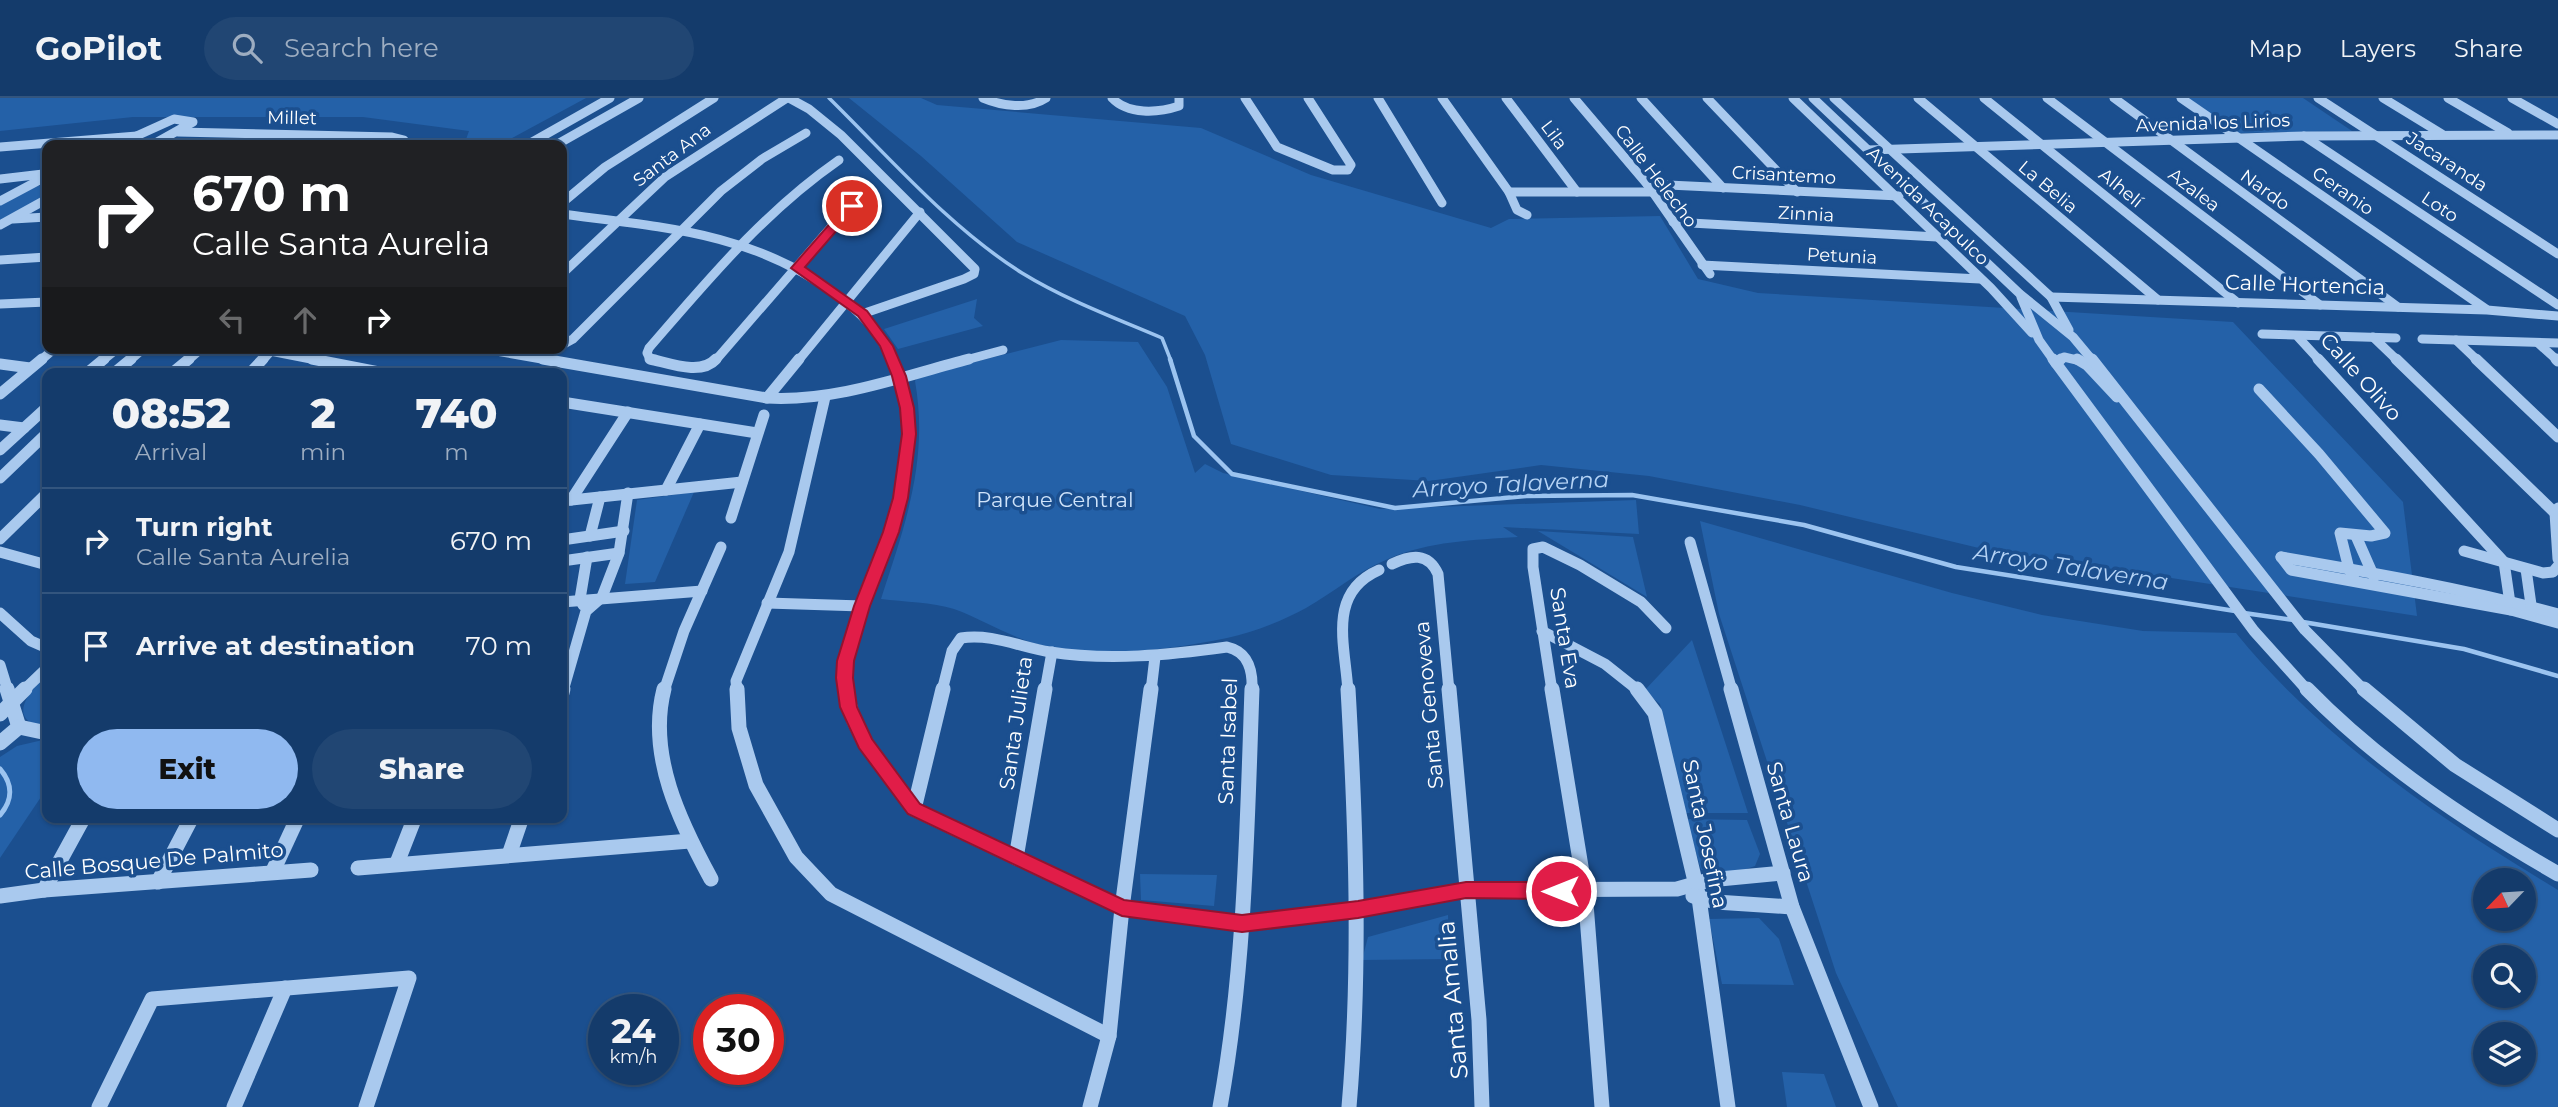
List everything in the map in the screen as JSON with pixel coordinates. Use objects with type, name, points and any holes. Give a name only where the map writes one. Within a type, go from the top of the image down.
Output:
[{"type":"street","points":[[536,140],[610,98]]},
{"type":"street","points":[[565,140],[639,98]]},
{"type":"street","points":[[567,199],[605,167],[714,98]]},
{"type":"street","points":[[788,98],[809,109],[833,128],[973,265],[974,274],[862,313]]},
{"type":"street","name":"Santa Ana","points":[[567,269],[649,190],[682,165],[788,98]]},
{"type":"street","points":[[983,98],[996,102],[1027,104],[1036,104],[1046,98]]},
{"type":"street","points":[[1112,98],[1117,106],[1124,108],[1159,110],[1179,106],[1179,98]]},
{"type":"street","points":[[1245,98],[1277,147],[1333,170],[1351,168],[1339,141],[1308,98]]},
{"type":"street","points":[[1378,98],[1442,203]]},
{"type":"street","points":[[1442,98],[1509,192],[1517,210],[1527,215]]},
{"type":"street","name":"Lila","points":[[1506,98],[1577,192]]},
{"type":"street","name":"Calle Helecho","points":[[1574,98],[1650,188],[1710,274]]},
{"type":"street","points":[[1641,98],[1723,188]]},
{"type":"street","points":[[1707,98],[1797,192]]},
{"type":"street","name":"Avenida Acapulco","points":[[1793,98],[1980,279],[2039,340]]},
{"type":"street","name":"Avenida Acapulco","points":[[1813,98],[2020,294],[2073,337]]},
{"type":"street","name":"Avenida Acapulco","points":[[1834,98],[2051,297],[2073,337]]},
{"type":"street","name":"La Belia","points":[[1918,98],[2158,300]]},
{"type":"street","name":"Alhelí","points":[[1984,98],[2238,303]]},
{"type":"street","name":"Azalea","points":[[2047,98],[2321,306]]},
{"type":"street","name":"Nardo","points":[[2114,98],[2398,307]]},
{"type":"street","name":"Geranio","points":[[2181,98],[2487,310]]},
{"type":"street","name":"Jacaranda","points":[[2318,98],[2558,254]]},
{"type":"street","points":[[2383,98],[2444,135]]},
{"type":"street","points":[[2448,98],[2510,134]]},
{"type":"street","points":[[2512,98],[2558,124]]},
{"type":"street","points":[[128,140],[175,119],[193,122],[162,140]]},
{"type":"street","name":"Millet","points":[[178,132],[313,134],[391,137],[396,140]]},
{"type":"street","points":[[567,342],[734,180],[806,133]]},
{"type":"street","name":"Avenida los Lirios","points":[[1868,150],[2304,135],[2558,135]]},
{"type":"street","name":"Loto","points":[[2304,135],[2558,304]]},
{"type":"street","points":[[87,140],[137,136]]},
{"type":"street","points":[[0,147],[42,144]]},
{"type":"street","points":[[839,160],[792,194],[741,244],[649,348],[647,353],[650,359],[695,368],[712,364],[839,218],[871,192]]},
{"type":"street","points":[[0,179],[42,175]]},
{"type":"street","points":[[0,201],[42,178]]},
{"type":"street","points":[[0,186],[42,182]]},
{"type":"street","name":"Crisantemo","points":[[1509,192],[1723,188],[1919,196]]},
{"type":"street","points":[[5,222],[42,202]]},
{"type":"street","points":[[767,398],[920,212]]},
{"type":"street","points":[[567,215],[684,230],[741,244],[798,268],[848,302],[862,313],[886,346],[899,376],[907,408],[909,434],[900,498],[891,532],[862,606],[846,661],[845,686],[848,707],[865,743],[914,809],[1122,908],[1242,924],[1358,909],[1466,890],[1697,890],[1792,907]]},
{"type":"street","points":[[5,222],[42,218]]},
{"type":"street","name":"Zinnia","points":[[1673,222],[1937,237]]},
{"type":"street","points":[[0,260],[42,257]]},
{"type":"street","name":"Petunia","points":[[1702,265],[1980,279]]},
{"type":"street","points":[[2020,294],[2039,340],[2254,631],[2338,720],[2392,765],[2506,844],[2558,874]]},
{"type":"street","name":"Calle Hortencia","points":[[2051,297],[2487,310],[2558,316]]},
{"type":"street","points":[[0,304],[42,302]]},
{"type":"street","points":[[2262,334],[2298,337]]},
{"type":"street","points":[[2073,337],[2129,404],[2305,630],[2337,666],[2424,743],[2469,776],[2558,830]]},
{"type":"street","name":"Calle Olivo","points":[[2298,337],[2373,337],[2556,510],[2558,559]]},
{"type":"street","name":"Calle Olivo","points":[[2298,337],[2504,562]]},
{"type":"street","points":[[2373,337],[2396,338]]},
{"type":"street","points":[[2422,339],[2558,343]]},
{"type":"street","points":[[2456,340],[2558,437]]},
{"type":"street","points":[[2538,343],[2558,361]]},
{"type":"street","points":[[514,354],[767,398],[798,400],[825,397],[1003,350]]},
{"type":"street","points":[[0,394],[48,354]]},
{"type":"street","points":[[93,368],[111,354]]},
{"type":"street","points":[[120,368],[137,354]]},
{"type":"street","points":[[178,368],[195,354]]},
{"type":"street","points":[[255,368],[268,354]]},
{"type":"street","points":[[282,354],[333,368]]},
{"type":"street","points":[[2056,363],[2064,357],[2078,358],[2086,363],[2105,387],[2129,404]]},
{"type":"street","points":[[0,364],[30,368]]},
{"type":"street","points":[[2259,389],[2319,454],[2385,533],[2356,536],[2340,533],[2349,569],[2355,581]]},
{"type":"street","points":[[825,397],[789,552],[736,681],[739,728],[756,785],[796,858],[831,894],[1109,1036]]},
{"type":"street","points":[[567,403],[757,433]]},
{"type":"street","points":[[0,450],[42,412]]},
{"type":"street","points":[[567,500],[628,412]]},
{"type":"street","points":[[731,518],[764,415]]},
{"type":"street","points":[[666,490],[701,424]]},
{"type":"street","points":[[0,425],[24,428]]},
{"type":"street","points":[[0,478],[42,438]]},
{"type":"street","points":[[567,501],[742,482]]},
{"type":"street","points":[[602,597],[619,553],[628,494]]},
{"type":"street","points":[[0,539],[42,497]]},
{"type":"street","points":[[590,536],[600,497]]},
{"type":"street","points":[[567,539],[624,531]]},
{"type":"street","points":[[2356,536],[2378,585]]},
{"type":"street","name":"Santa Laura","points":[[1690,542],[1792,907],[1871,1107]]},
{"type":"street","name":"Santa Eva","points":[[1585,891],[1542,631],[1532,551],[1540,546],[1565,556],[1641,602],[1666,628]]},
{"type":"street","points":[[711,879],[690,841],[661,750],[659,716],[666,683],[721,547]]},
{"type":"street","name":"Calle Olivo","points":[[2463,551],[2526,569],[2553,572],[2558,566]]},
{"type":"street","points":[[0,552],[42,564]]},
{"type":"street","points":[[567,560],[619,553]]},
{"type":"street","name":"Santa Genoveva","points":[[1358,909],[1343,611],[1346,597],[1361,577],[1415,555],[1432,561],[1438,574],[1466,890]]},
{"type":"street","points":[[567,672],[583,605],[587,557]]},
{"type":"street","points":[[2510,605],[2291,570],[2281,557],[2371,572],[2510,605],[2558,623]]},
{"type":"street","points":[[2504,562],[2510,605]]},
{"type":"street","points":[[2526,569],[2531,611]]},
{"type":"street","points":[[567,603],[583,605],[602,597],[702,591]]},
{"type":"street","points":[[767,603],[862,606]]},
{"type":"street","points":[[2531,611],[2558,614]]},
{"type":"street","points":[[0,613],[32,641],[42,646]]},
{"type":"street","name":"Santa Josefina","points":[[1542,631],[1609,667],[1642,691],[1650,702],[1660,729],[1697,890],[1727,1107]]},
{"type":"street","name":"Santa Julieta","points":[[914,809],[952,651],[958,640],[978,635],[1052,652],[1016,858]]},
{"type":"street","name":"Santa Isabel","points":[[1155,657],[1227,647],[1242,654],[1251,667],[1242,924]]},
{"type":"street","points":[[1052,652],[1155,657],[1122,908],[1109,1036],[1090,1107]]},
{"type":"street","points":[[0,665],[5,710],[19,727],[42,732]]},
{"type":"street","points":[[5,710],[42,673]]},
{"type":"street","points":[[0,743],[19,727]]},
{"type":"street","points":[[44,890],[80,823]]},
{"type":"street","points":[[158,882],[189,823]]},
{"type":"street","points":[[273,871],[295,823]]},
{"type":"street","points":[[397,863],[413,823]]},
{"type":"street","points":[[509,855],[520,823]]},
{"type":"street","points":[[358,868],[690,841]]},
{"type":"street","name":"Calle Bosque De Palmito","points":[[0,896],[44,890],[311,870]]},
{"type":"street","points":[[1697,890],[1783,873]]},
{"type":"street","name":"Santa Amalia","points":[[1466,890],[1479,1020],[1482,1107]]},
{"type":"street","points":[[1585,891],[1602,1107]]},
{"type":"street","points":[[1349,1107],[1354,1053],[1358,909]]},
{"type":"street","points":[[1220,1107],[1230,1060],[1242,924]]},
{"type":"street","points":[[99,1107],[152,999],[409,978],[366,1107]]},
{"type":"street","points":[[234,1107],[285,988]]},
{"type":"green space","points":[[0,98],[586,98],[508,140],[466,140],[469,131],[363,117],[133,117],[0,131]]},
{"type":"green space","points":[[849,98],[921,98],[937,105],[1201,128],[1311,175],[1491,228],[1509,219],[1660,216],[1698,279],[1758,293],[2233,322],[2403,502],[2417,616],[1983,549],[1800,505],[1649,476],[1541,465],[1429,481],[1331,475],[1231,444],[1205,355],[1185,316],[1017,242],[921,156]]},
{"type":"green space","points":[[2188,98],[2303,98],[2352,131],[2237,133]]},
{"type":"green space","points":[[42,186],[42,198],[0,220],[0,204]]},
{"type":"green space","points":[[977,299],[974,318],[983,326],[898,349],[884,329]]},
{"type":"green space","name":"Parque Central","points":[[1061,340],[1138,342],[1167,387],[1195,473],[1205,464],[1223,473],[1380,509],[1636,500],[1639,534],[1503,527],[1518,537],[1452,542],[1419,548],[1366,569],[1306,608],[1268,626],[1227,638],[1157,649],[1108,652],[1059,649],[1026,641],[954,609],[881,599],[906,518],[917,465],[919,410],[915,381],[919,376]]},
{"type":"green space","points":[[694,492],[655,582],[625,584],[637,500]]},
{"type":"green space","points":[[1700,521],[1952,593],[2042,615],[2143,631],[2236,633],[2270,672],[2345,743],[2427,806],[2522,868],[2473,868],[2473,931],[2536,931],[2536,876],[2558,890],[2558,1107],[1898,1107],[1836,973],[1719,614]]},
{"type":"green space","points":[[1538,531],[1633,537],[1647,597]]},
{"type":"green space","points":[[1692,640],[1748,813],[1680,813],[1660,704],[1644,691]]},
{"type":"green space","points":[[42,679],[42,727],[27,719],[24,712],[24,705]]},
{"type":"green space","points":[[42,740],[42,795],[0,858],[0,757],[17,746]]},
{"type":"green space","points":[[1686,819],[1747,820],[1760,854],[1755,866],[1737,872],[1701,870]]},
{"type":"green space","points":[[1140,874],[1217,875],[1214,906],[1141,900]]},
{"type":"green space","points":[[1448,915],[1449,959],[1362,960],[1368,937]]},
{"type":"green space","points":[[1759,918],[1779,939],[1794,985],[1722,984],[1709,919]]},
{"type":"green space","points":[[1782,1072],[1824,1074],[1836,1107],[1787,1107]]},
{"type":"waterway","name":"Arroyo Talaverna","points":[[829,98],[921,191],[995,255],[1056,292],[1162,338],[1171,361]]},
{"type":"waterway","name":"Arroyo Talaverna","points":[[1170,359],[1194,436],[1232,474],[1395,508],[1526,496],[1632,495],[1804,525],[1956,567],[2235,611]]},
{"type":"waterway","name":"Arroyo Talaverna","points":[[2244,613],[2294,620]]},
{"type":"waterway","name":"Arroyo Talaverna","points":[[2303,622],[2464,649],[2558,676]]},
{"type":"waterway","points":[[0,769],[10,792],[0,815]]},
{"type":"route","points":[[852,206],[798,268],[862,313],[886,346],[899,376],[907,408],[909,434],[900,498],[891,532],[862,606],[846,661],[845,694],[848,707],[865,743],[914,809],[1122,908],[1242,924],[1358,909],[1466,890],[1561,891]]}]
